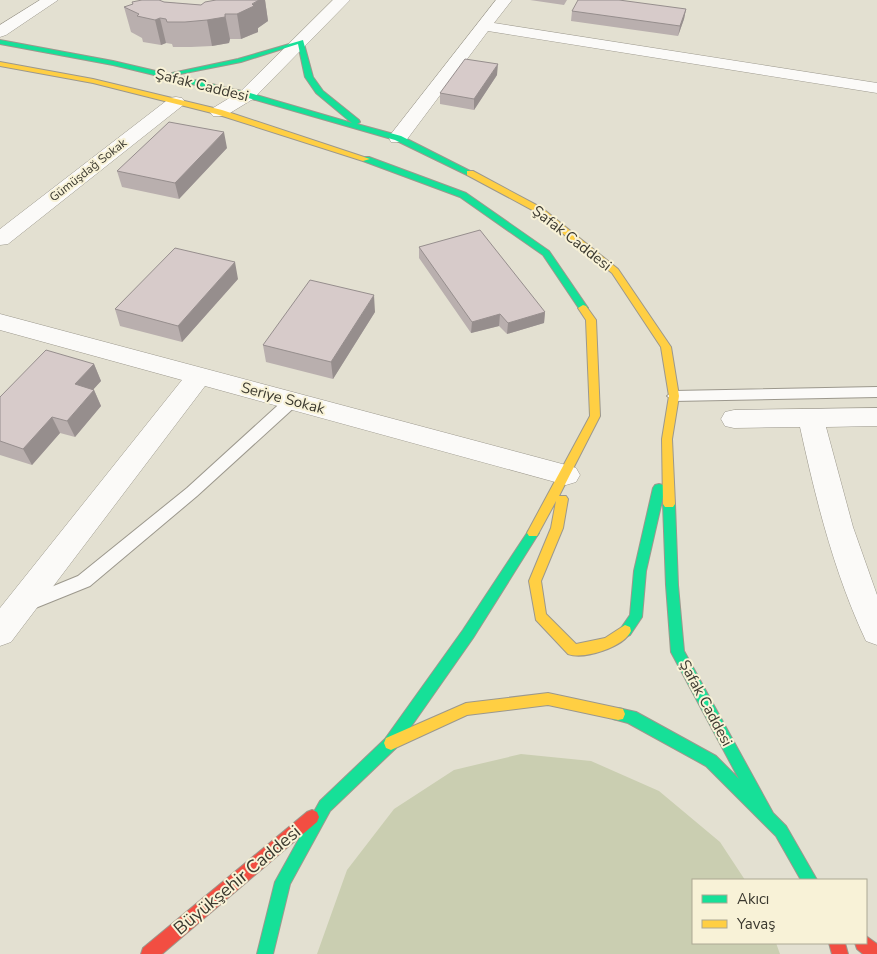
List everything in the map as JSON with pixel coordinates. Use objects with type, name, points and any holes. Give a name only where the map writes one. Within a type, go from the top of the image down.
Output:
[{"type":"main road","points":[[159,74],[200,70],[255,58],[301,41],[309,77],[320,93],[365,129]]},
{"type":"main road","name":"Şafak Caddesi","points":[[0,42],[159,74],[247,95],[398,138],[450,162],[539,210],[615,271],[666,347],[674,396],[668,448],[672,585],[678,652],[768,818]]},
{"type":"main road","name":"Şafak Caddesi","points":[[0,64],[93,81],[219,112],[381,164],[463,195],[546,253],[591,320],[595,416],[538,526],[468,634],[390,744]]},
{"type":"main road","points":[[566,475],[557,528],[535,581],[540,616],[573,650],[620,638],[636,617],[640,570],[668,448]]},
{"type":"main road","points":[[265,954],[283,882],[325,806],[390,744],[466,709],[548,699],[631,716],[711,761],[780,831],[808,879]]},
{"type":"main road","name":"Büyükşehir Caddesi","points":[[148,954],[325,806]]},
{"type":"main road","points":[[864,944],[876,954]]},
{"type":"street","points":[[0,32],[50,0]]},
{"type":"street","points":[[219,112],[247,95],[342,0]]},
{"type":"street","points":[[398,138],[504,0]]},
{"type":"street","points":[[484,26],[877,88]]},
{"type":"street","name":"Gümüşdağ Sokak","points":[[0,239],[176,102]]},
{"type":"street","name":"Seriye Sokak","points":[[0,322],[566,475]]},
{"type":"street","points":[[0,632],[199,376]]},
{"type":"street","points":[[734,419],[877,417]]},
{"type":"street","points":[[810,419],[832,509],[859,593],[877,630]]},
{"type":"lane","points":[[674,396],[877,392]]},
{"type":"lane","points":[[19,607],[84,581],[192,492],[292,401]]},
{"type":"green space","points":[[521,754],[591,761],[659,791],[720,842],[744,879],[692,879],[692,944],[776,944],[780,954],[317,954],[347,870],[394,809],[454,770]]},
{"type":"building","points":[[142,0],[201,5],[205,2],[216,0],[259,0],[252,4],[254,6],[237,14],[225,14],[225,17],[185,22],[167,22],[166,19],[160,18],[155,20],[137,16],[139,14],[124,7],[133,4],[132,2]]},
{"type":"building","points":[[578,0],[619,0],[686,9],[680,26],[572,11]]},
{"type":"building","points":[[465,59],[498,64],[474,99],[440,93]]},
{"type":"building","points":[[169,122],[224,132],[175,183],[117,171]]},
{"type":"building","points":[[480,230],[545,312],[508,323],[500,314],[472,322],[419,247]]},
{"type":"building","points":[[175,248],[235,262],[178,326],[115,309]]},
{"type":"building","points":[[310,280],[374,295],[331,362],[263,345]]},
{"type":"building","points":[[46,350],[94,364],[75,384],[94,390],[67,421],[52,417],[23,449],[0,441],[0,397]]},
{"type":"traffic: fast","points":[[175,73],[239,61],[301,41],[309,77],[320,93],[356,122]]},
{"type":"traffic: fast","points":[[0,42],[113,63],[247,95],[398,138],[470,173]]},
{"type":"traffic: fast","points":[[366,159],[463,195],[546,253],[583,308]]},
{"type":"traffic: fast","points":[[625,631],[636,617],[640,571],[659,488]]},
{"type":"traffic: fast","points":[[669,504],[672,585],[678,652],[768,818]]},
{"type":"traffic: fast","points":[[390,744],[468,634],[533,533]]},
{"type":"traffic: fast","points":[[618,714],[631,717],[711,761],[781,831],[808,879]]},
{"type":"traffic: fast","points":[[265,954],[283,882],[325,806],[391,743]]},
{"type":"traffic: slow","points":[[0,64],[93,81],[219,112],[366,159]]},
{"type":"traffic: slow","points":[[470,173],[539,210],[615,271],[666,347],[674,396],[667,439],[669,504]]},
{"type":"traffic: slow","points":[[533,533],[595,416],[591,320],[583,308]]},
{"type":"traffic: slow","points":[[562,499],[557,528],[535,581],[540,616],[573,650],[609,643],[621,636],[625,631]]},
{"type":"traffic: slow","points":[[391,743],[466,709],[548,699],[618,714]]},
{"type":"traffic: jam","points":[[149,954],[312,817]]},
{"type":"traffic: jam","points":[[837,944],[840,954]]},
{"type":"traffic: jam","points":[[864,944],[876,954]]}]
